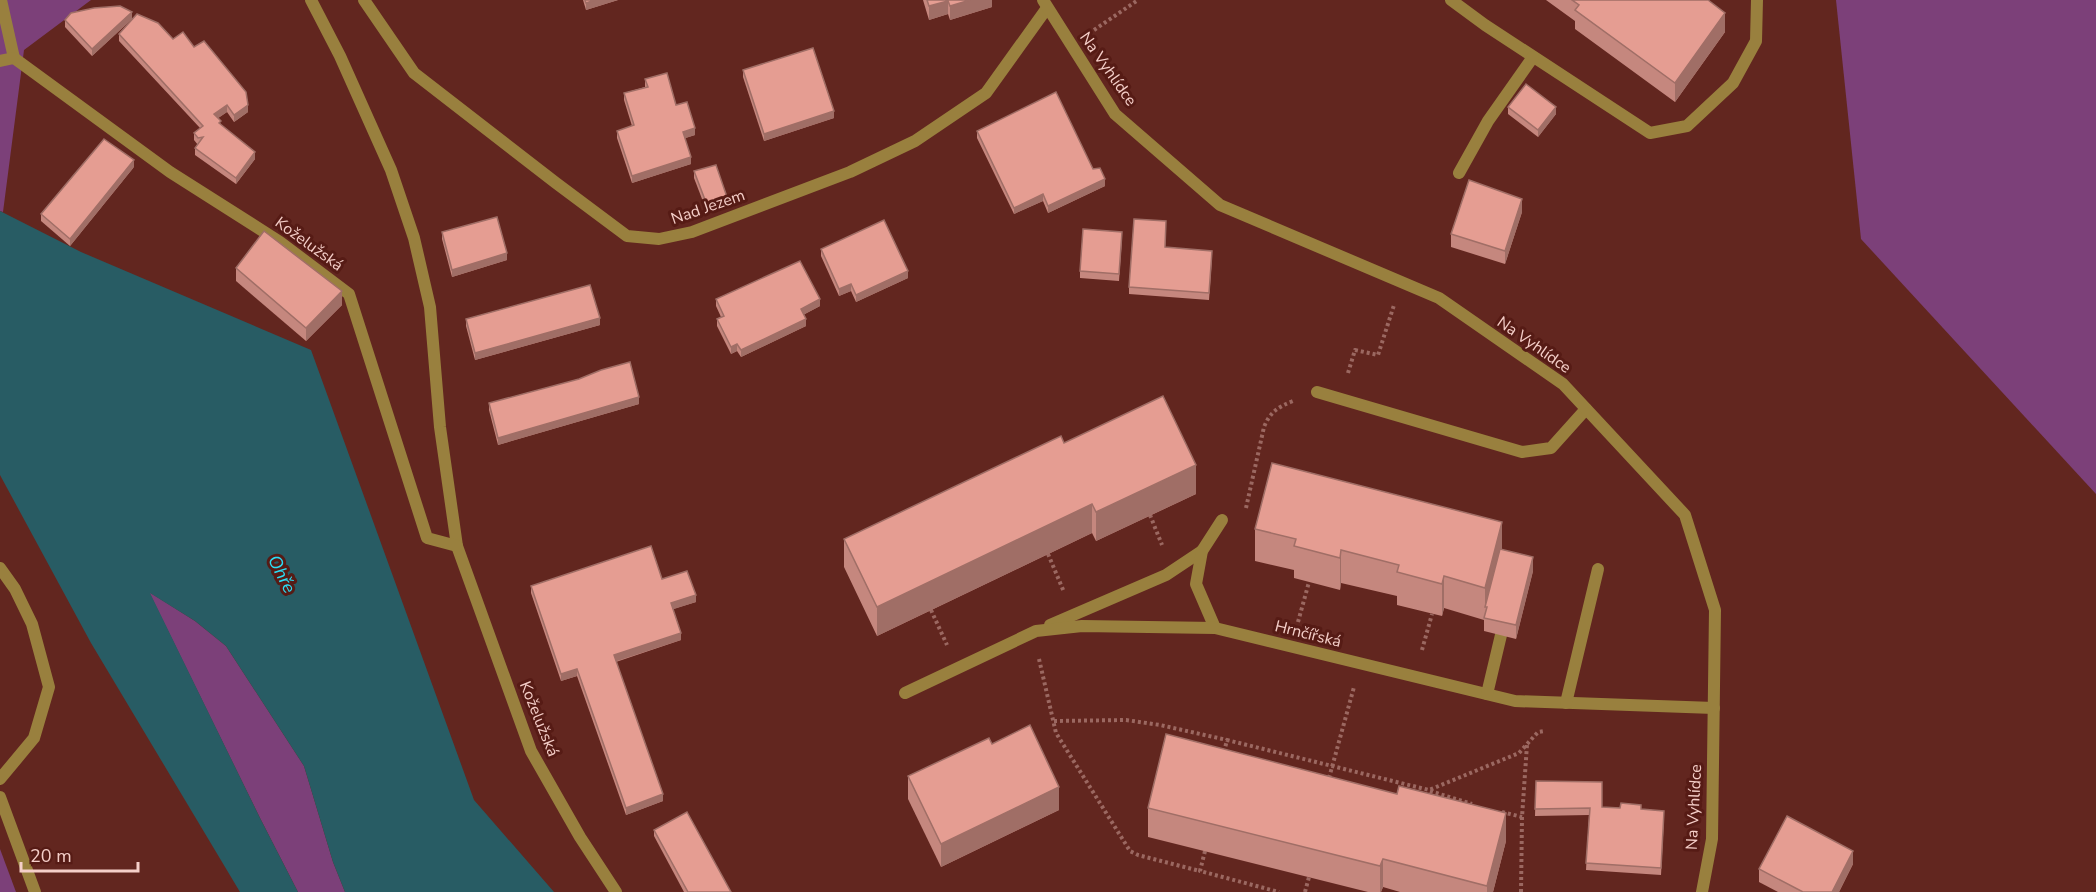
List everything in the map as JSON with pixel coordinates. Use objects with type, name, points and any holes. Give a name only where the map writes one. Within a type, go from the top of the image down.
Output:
[{"type":"street","points":[[0,61],[14,58],[1,0]]},
{"type":"street","name":"Koželužská","points":[[311,0],[391,170],[414,238],[430,307],[440,427],[457,546],[531,751],[580,837],[616,892]]},
{"type":"street","name":"Nad Jezem","points":[[364,0],[414,73],[627,236],[659,239],[692,232],[850,172],[915,141],[986,93],[1046,3]]},
{"type":"street","points":[[1451,0],[1485,25],[1650,133],[1687,126],[1733,83],[1756,41],[1757,0]]},
{"type":"street","name":"Na Vyhlídce","points":[[1046,3],[1115,114],[1220,205],[1439,298],[1563,384],[1685,515],[1715,610],[1712,839],[1702,892]]},
{"type":"street","points":[[1459,173],[1488,120],[1533,57]]},
{"type":"street","name":"Koželužská","points":[[14,58],[170,172],[280,242],[349,294],[427,538],[457,546]]},
{"type":"street","points":[[1317,392],[1522,452],[1551,448],[1586,409]]},
{"type":"street","points":[[1215,628],[1196,584],[1202,552],[1222,520]]},
{"type":"street","points":[[1035,632],[1166,575],[1202,552]]},
{"type":"street","points":[[0,568],[15,589],[32,624],[49,687],[34,738],[0,779]]},
{"type":"street","points":[[1566,703],[1598,569]]},
{"type":"street","name":"Hrnčířská","points":[[905,693],[1035,632],[1082,626],[1215,628],[1515,701],[1714,708]]},
{"type":"street","points":[[1487,694],[1501,635]]},
{"type":"street","points":[[0,797],[35,892]]},
{"type":"path","points":[[1071,45],[1138,0]]},
{"type":"path","points":[[1244,517],[1268,416],[1278,406],[1294,401],[1314,399],[1323,375],[1330,372],[1346,377],[1355,350],[1378,355],[1402,281]]},
{"type":"path","points":[[1048,554],[1074,615]]},
{"type":"path","points":[[1291,646],[1309,582]]},
{"type":"path","points":[[931,610],[957,668]]},
{"type":"path","points":[[1415,677],[1432,614]]},
{"type":"path","points":[[1035,632],[1056,733],[1130,851],[1279,892]]},
{"type":"path","points":[[1327,784],[1361,664]]},
{"type":"path","points":[[1429,790],[1519,753],[1538,732],[1563,729],[1566,703]]},
{"type":"path","points":[[1054,721],[1126,720],[1160,724],[1429,790],[1479,806]]},
{"type":"path","points":[[1222,758],[1227,740]]},
{"type":"path","points":[[1521,892],[1522,817],[1527,744]]},
{"type":"path","points":[[1455,809],[1457,800]]},
{"type":"path","points":[[1500,811],[1522,817]]},
{"type":"path","points":[[1200,871],[1205,851]]},
{"type":"path","points":[[1305,892],[1309,877]]},
{"type":"shaded area","points":[[0,0],[91,0],[24,50],[3,212],[0,211]]},
{"type":"shaded area","points":[[1836,0],[2096,0],[2096,494],[1861,239]]},
{"type":"shaded area","points":[[149,592],[195,621],[226,646],[304,766],[333,862],[345,892],[298,892]]},
{"type":"shaded area","points":[[0,849],[16,892],[0,892]]},
{"type":"water","name":"Ohře","points":[[0,211],[81,252],[311,350],[474,800],[554,892],[345,892],[333,862],[304,766],[226,646],[195,621],[150,593],[298,892],[240,892],[91,643],[0,475]]},
{"type":"building","points":[[927,0],[970,0],[950,6],[948,1],[929,6]]},
{"type":"building","points":[[1572,0],[1708,0],[1725,13],[1675,83],[1575,10],[1579,5]]},
{"type":"building","points":[[120,6],[132,12],[92,49],[65,20],[71,13]]},
{"type":"building","points":[[137,14],[158,23],[173,39],[183,32],[194,47],[204,41],[246,92],[248,105],[234,115],[227,105],[214,114],[221,121],[219,123],[255,152],[236,178],[195,148],[203,137],[198,138],[194,133],[203,126],[119,34]]},
{"type":"building","points":[[813,48],[834,111],[764,134],[743,70]]},
{"type":"building","points":[[667,73],[676,105],[687,102],[695,128],[683,132],[691,157],[632,176],[617,131],[634,125],[624,93],[648,87],[645,79]]},
{"type":"building","points":[[1526,84],[1556,107],[1538,130],[1508,107]]},
{"type":"building","points":[[1056,92],[1093,169],[1100,168],[1105,179],[1048,206],[1043,194],[1014,208],[977,131]]},
{"type":"building","points":[[104,139],[134,160],[70,239],[41,214]]},
{"type":"building","points":[[716,165],[728,200],[707,205],[694,171]]},
{"type":"building","points":[[1469,180],[1522,199],[1505,251],[1451,234]]},
{"type":"building","points":[[497,217],[507,253],[452,270],[442,232]]},
{"type":"building","points":[[1134,219],[1166,221],[1165,247],[1212,251],[1209,293],[1129,287]]},
{"type":"building","points":[[884,220],[908,271],[856,295],[851,284],[839,289],[821,249]]},
{"type":"building","points":[[1083,229],[1122,232],[1119,274],[1080,271]]},
{"type":"building","points":[[264,231],[342,291],[306,328],[236,268]]},
{"type":"building","points":[[800,261],[820,299],[801,309],[806,319],[741,350],[737,344],[731,347],[717,319],[724,316],[716,299]]},
{"type":"building","points":[[590,285],[600,318],[475,353],[466,319]]},
{"type":"building","points":[[630,362],[639,397],[498,438],[489,403],[579,379]]},
{"type":"building","points":[[1163,396],[1196,465],[1096,512],[1092,504],[877,607],[844,539],[1061,436],[1064,443]]},
{"type":"building","points":[[1272,463],[1502,522],[1485,588],[1444,576],[1442,584],[1397,572],[1399,565],[1341,550],[1340,558],[1294,546],[1296,539],[1255,529]]},
{"type":"building","points":[[651,546],[662,579],[687,571],[696,595],[671,603],[681,633],[614,655],[663,794],[626,808],[577,669],[561,674],[531,586]]},
{"type":"building","points":[[1500,549],[1533,557],[1516,625],[1484,618]]},
{"type":"building","points":[[1030,725],[1059,787],[941,844],[908,776],[989,738],[992,744]]},
{"type":"building","points":[[1166,734],[1397,794],[1399,786],[1506,813],[1487,886],[1383,859],[1380,866],[1148,808]]},
{"type":"building","points":[[1536,781],[1602,782],[1602,807],[1620,808],[1621,803],[1641,805],[1641,809],[1664,811],[1661,868],[1586,863],[1590,808],[1535,809]]},
{"type":"building","points":[[687,812],[731,892],[688,892],[654,830]]},
{"type":"building","points":[[1787,816],[1853,851],[1832,892],[1803,892],[1759,869]]}]
